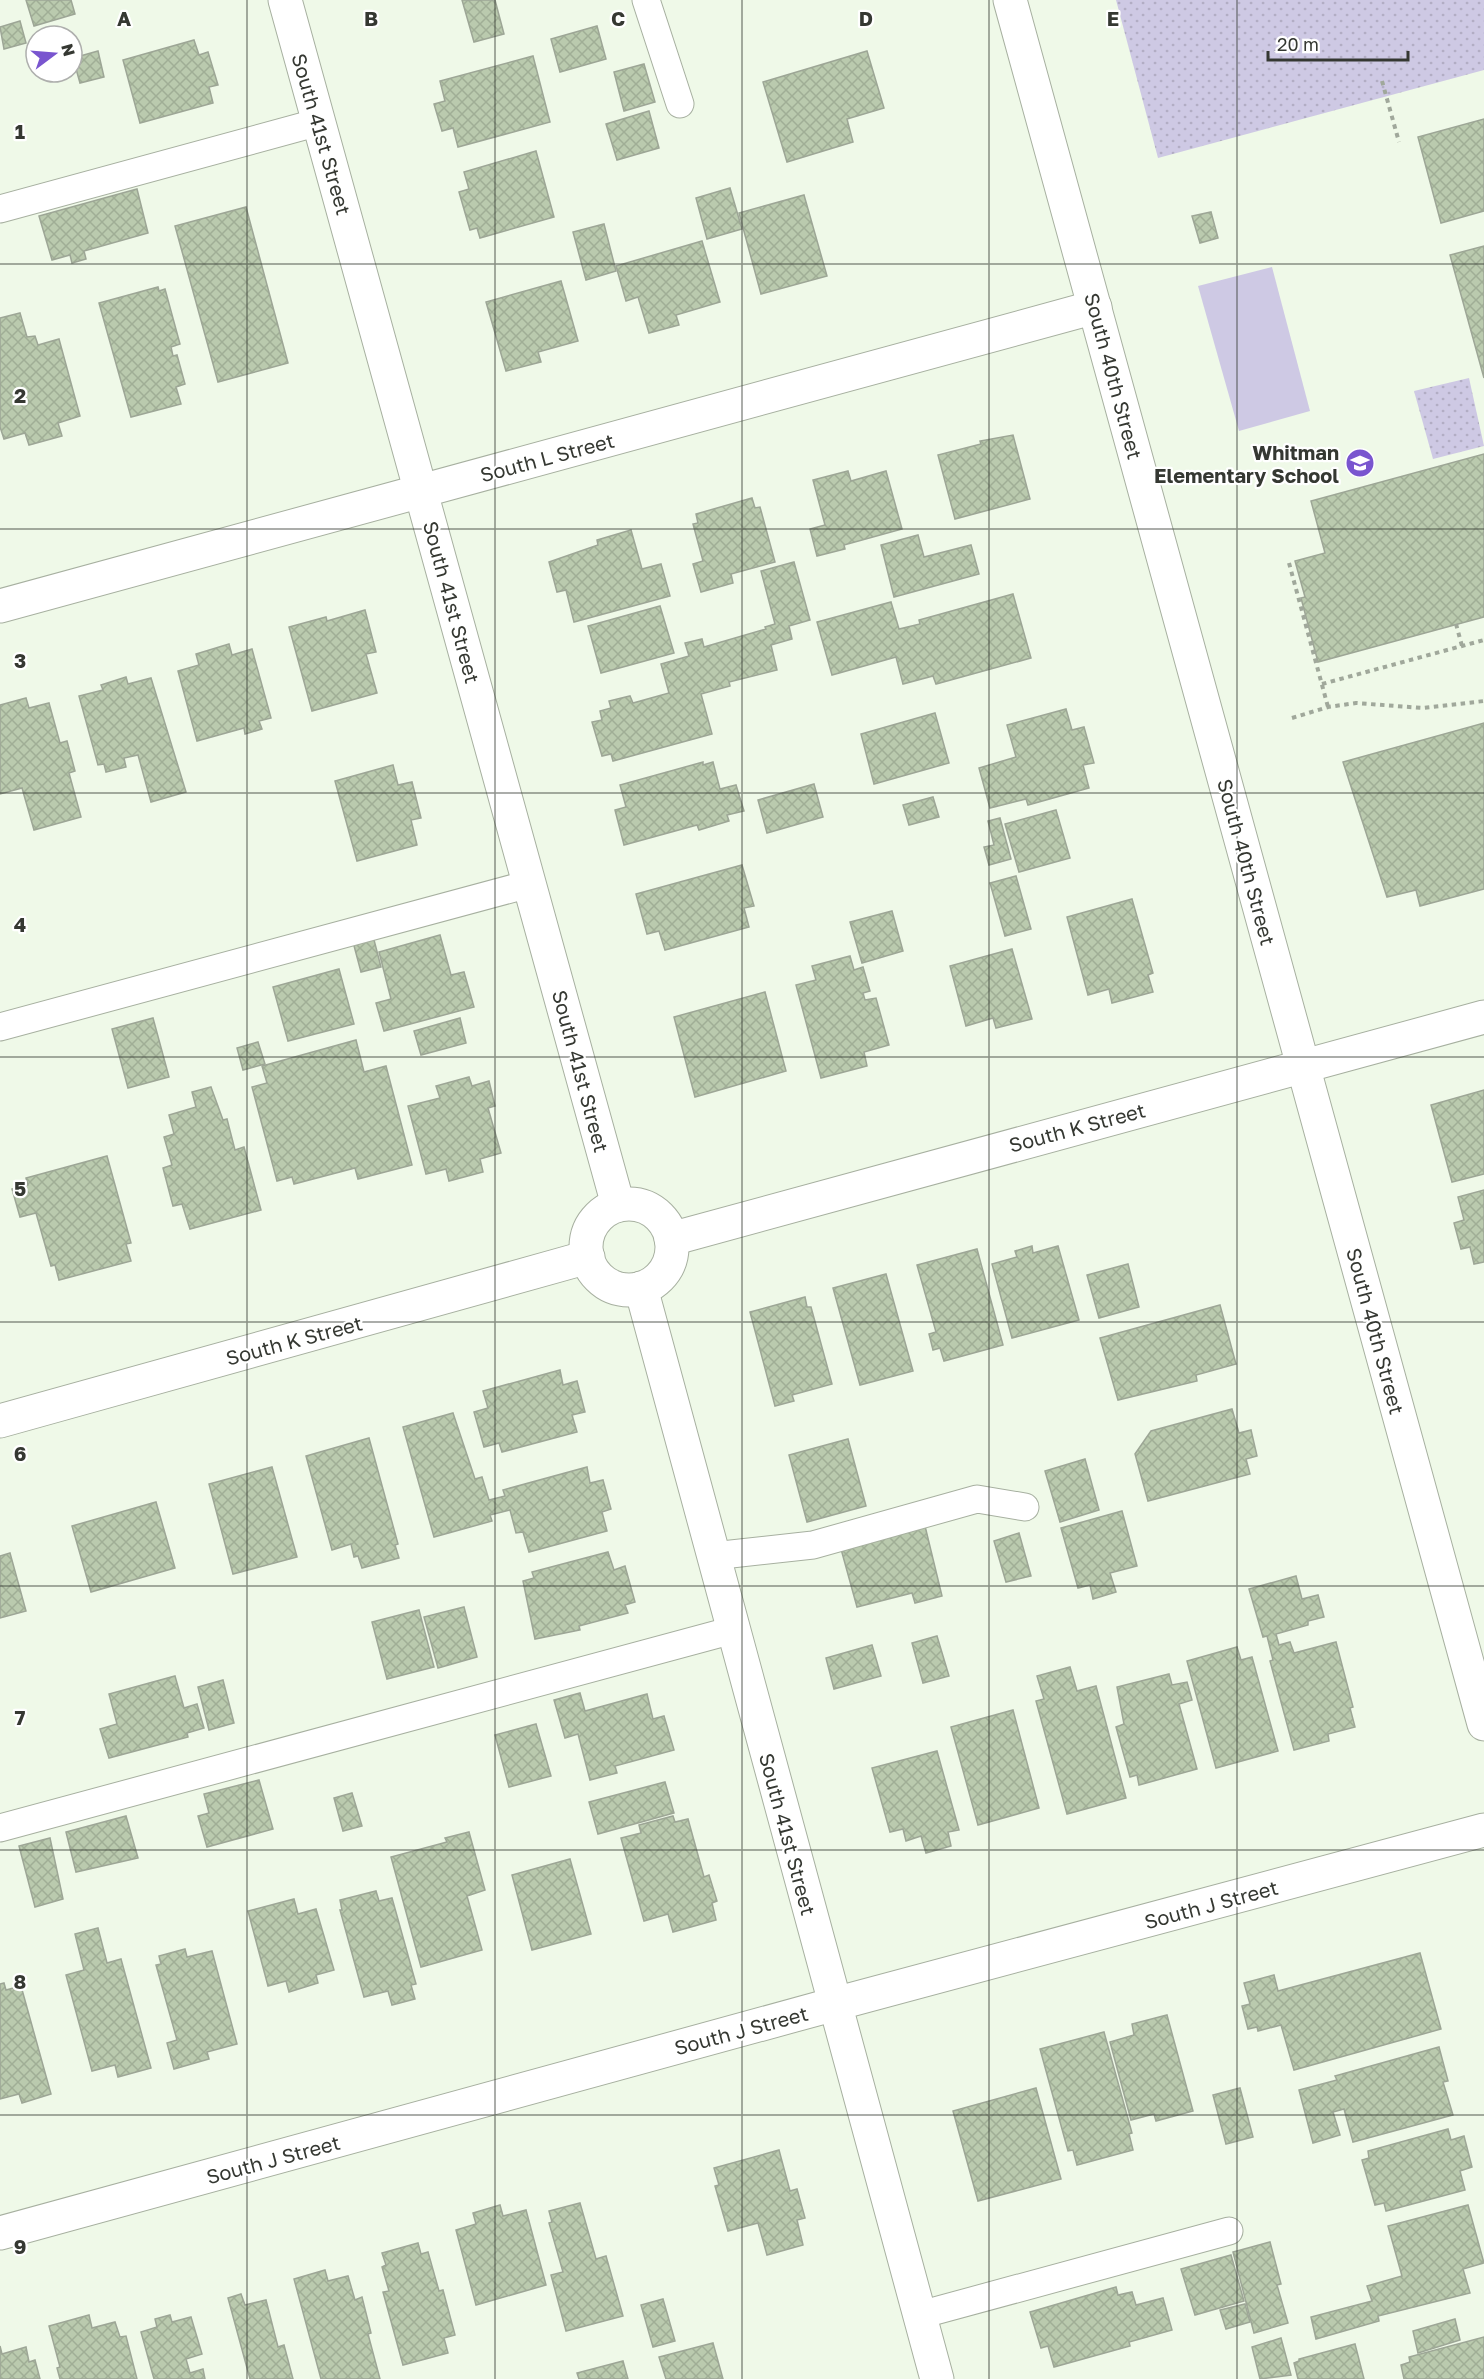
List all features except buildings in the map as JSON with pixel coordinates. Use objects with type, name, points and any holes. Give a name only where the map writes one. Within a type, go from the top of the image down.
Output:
[{"type":"street","name":"South 41st Street","points":[[285,0],[618,1205]]},
{"type":"street","name":"South 40th Street","points":[[1010,0],[1484,1724]]},
{"type":"street","name":"South L Street","points":[[0,606],[1095,307]]},
{"type":"street","name":"South K Street","points":[[671,1239],[1484,1017]]},
{"type":"street","points":[[632,1204],[652,1211],[667,1225],[671,1239],[669,1263],[662,1274],[641,1288],[614,1287],[594,1270],[588,1257],[590,1231],[606,1211],[618,1205],[632,1204]]},
{"type":"street","name":"South K Street","points":[[0,1421],[588,1257]]},
{"type":"street","name":"South 41st Street","points":[[641,1288],[920,2315],[933,2378]]},
{"type":"street","name":"South J Street","points":[[0,2234],[835,2004],[1484,1830]]},
{"type":"lane","points":[[646,0],[680,104]]},
{"type":"lane","points":[[0,209],[319,122]]},
{"type":"lane","points":[[0,1028],[529,884]]},
{"type":"lane","points":[[713,1556],[813,1545],[977,1499],[1025,1507]]},
{"type":"lane","points":[[0,1828],[733,1630]]},
{"type":"lane","points":[[920,2315],[1229,2231]]},
{"type":"path","points":[[1382,81],[1399,142]]},
{"type":"path","points":[[1289,563],[1328,707]]},
{"type":"path","points":[[1456,624],[1462,646]]},
{"type":"path","points":[[1322,684],[1484,640]]},
{"type":"path","points":[[1292,718],[1328,707],[1356,703],[1423,708],[1484,701]]},
{"type":"shaded area","points":[[1116,0],[1484,0],[1484,70],[1158,158]]},
{"type":"shaded area","points":[[1272,267],[1310,411],[1239,431],[1198,286]]},
{"type":"shaded area","points":[[1469,378],[1484,446],[1433,459],[1414,391]]},
{"type":"place","name":"Whitman Elementary School","points":[[1360,463]]}]
